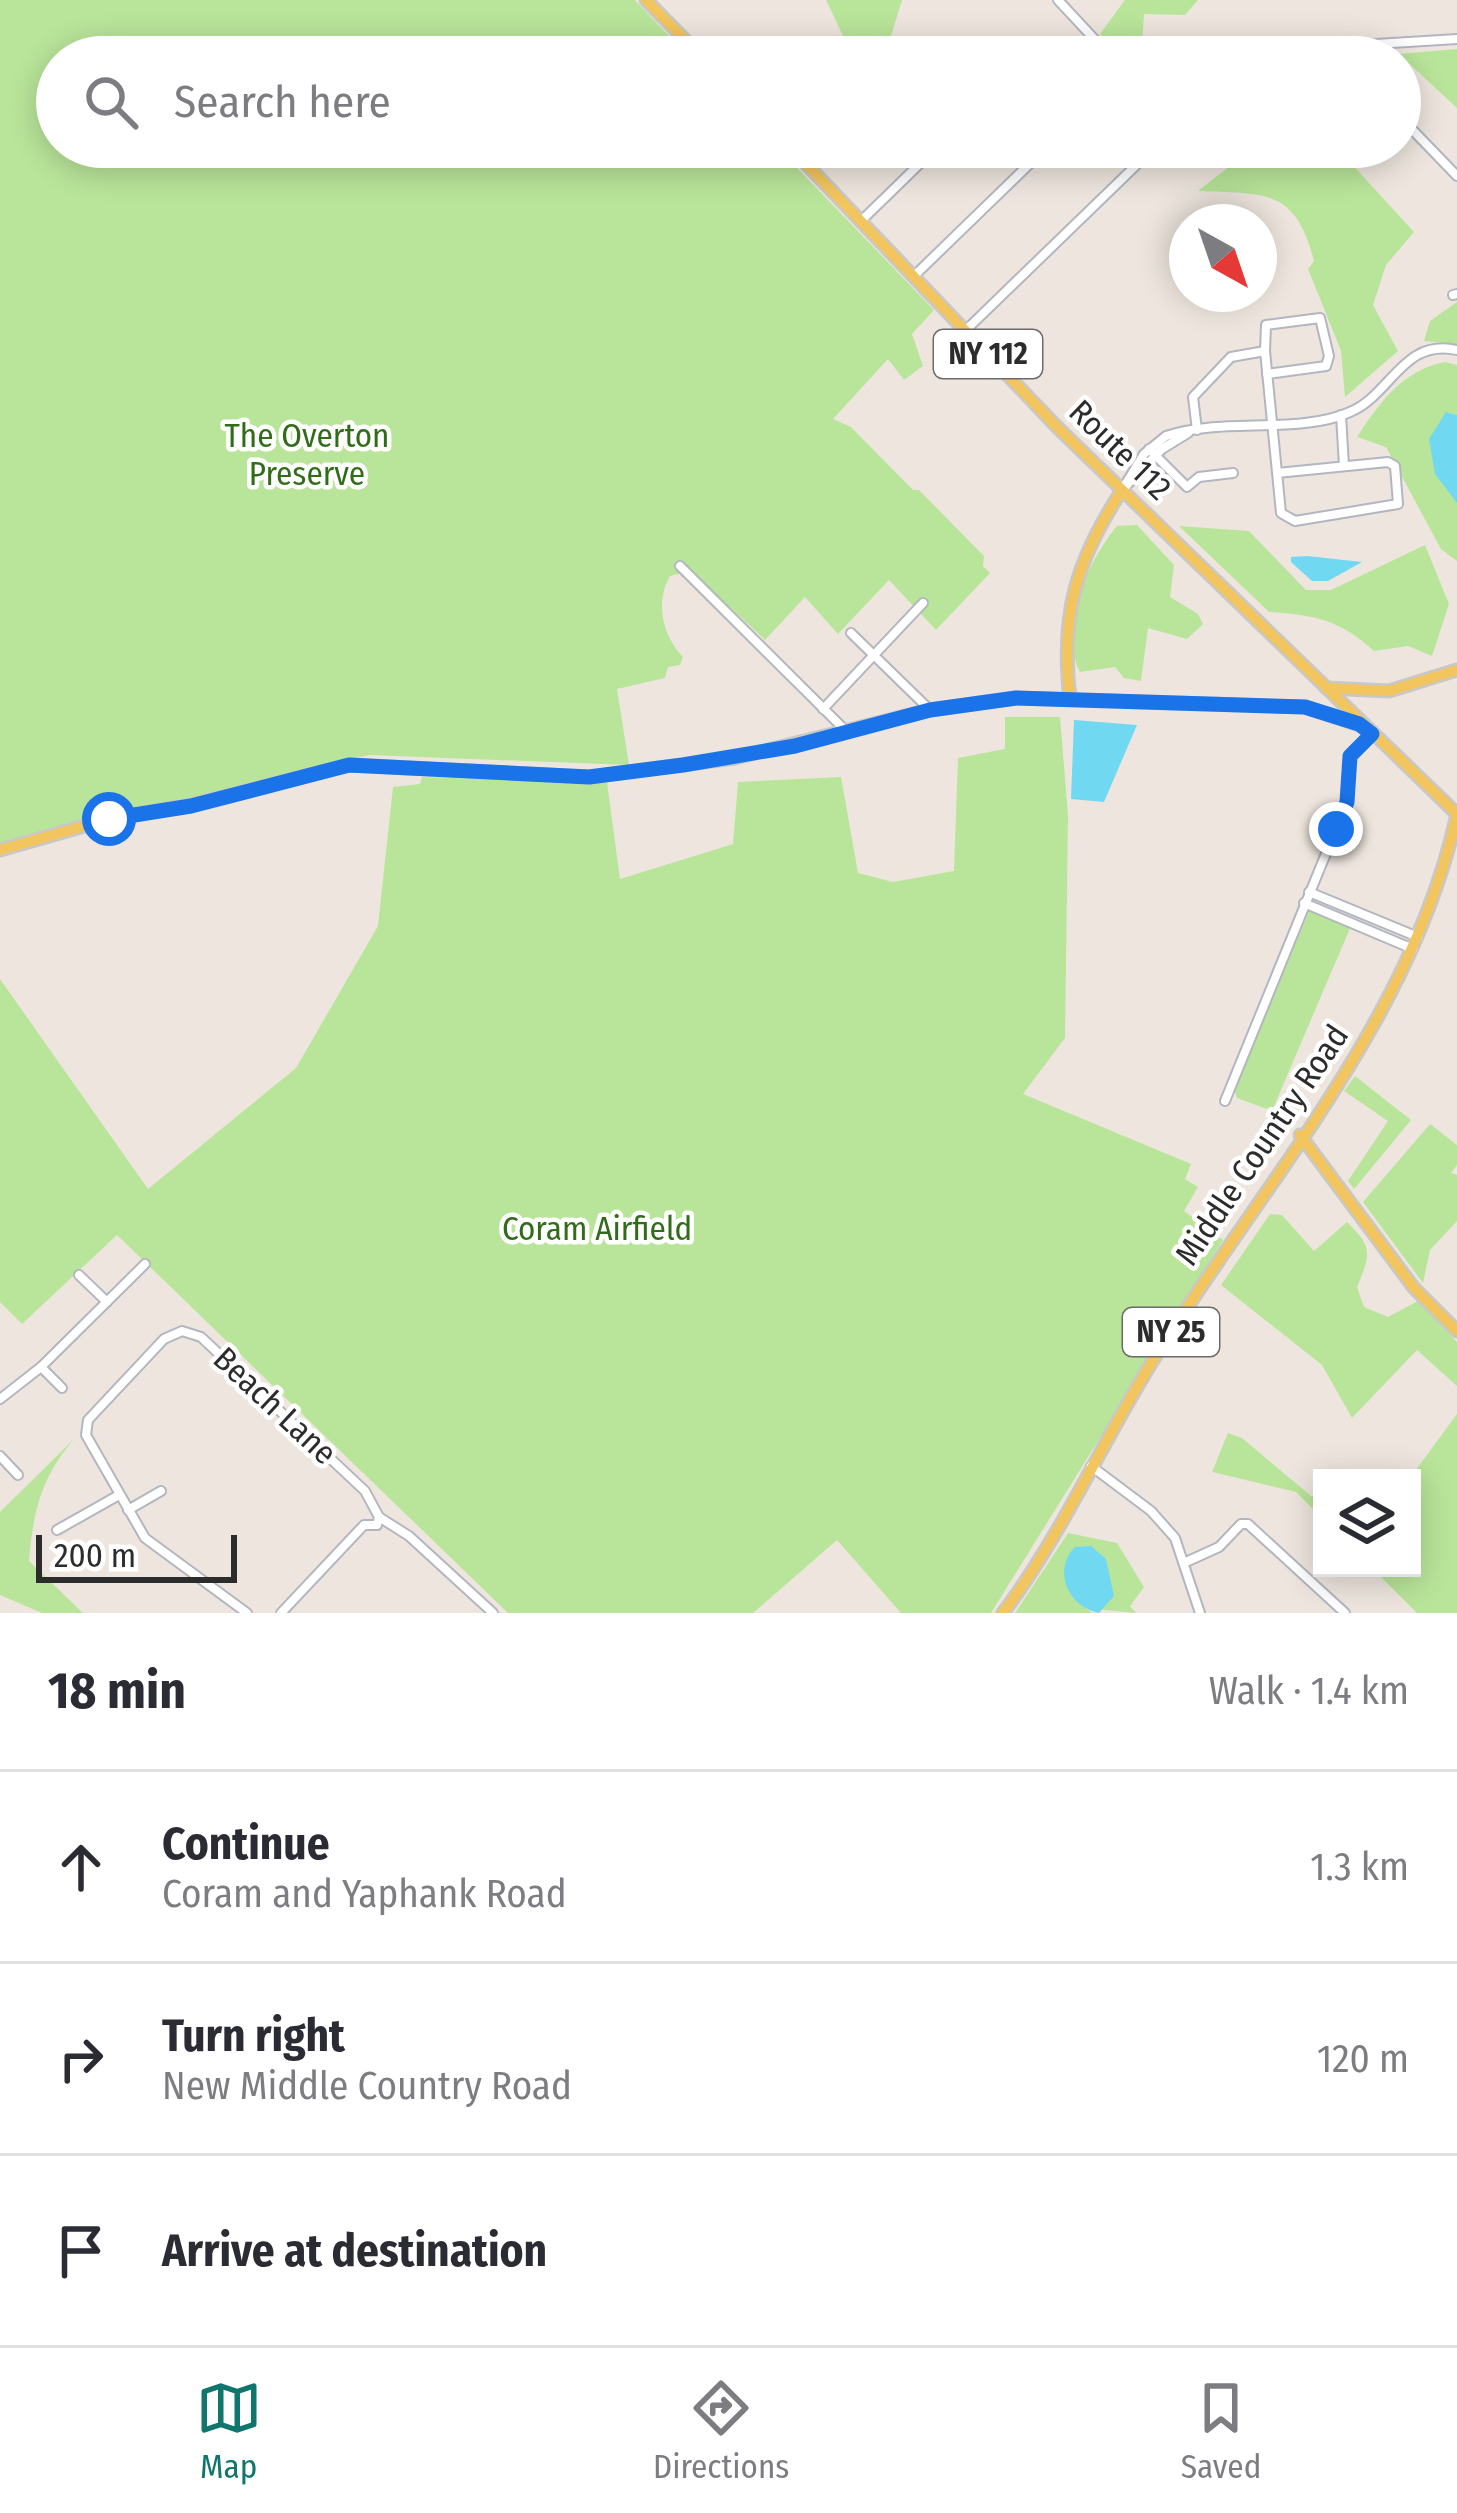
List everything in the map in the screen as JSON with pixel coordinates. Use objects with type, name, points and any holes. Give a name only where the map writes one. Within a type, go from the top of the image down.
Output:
[{"type":"main road","points":[[646,0],[681,36]]},
{"type":"main road","name":"Route 112","points":[[810,168],[1122,490],[1457,814]]},
{"type":"main road","points":[[1070,699],[1068,620],[1076,574],[1122,490]]},
{"type":"main road","points":[[1364,727],[1360,703],[1379,691],[1457,670]]},
{"type":"main road","points":[[1325,688],[1379,691]]},
{"type":"main road","points":[[0,850],[109,819],[191,806],[349,765],[589,777],[734,758],[848,734],[930,710],[1016,698],[1271,706],[1325,712],[1364,727]]},
{"type":"main road","name":"Middle Country Road","points":[[1003,1613],[1090,1466],[1370,1033],[1417,944],[1448,858],[1457,814]]},
{"type":"main road","points":[[1448,858],[1457,848]]},
{"type":"main road","points":[[1300,1135],[1414,1288],[1457,1331]]},
{"type":"street","points":[[1058,0],[1091,36]]},
{"type":"street","points":[[1421,40],[1457,39]]},
{"type":"street","points":[[1421,139],[1457,176]]},
{"type":"street","points":[[860,223],[916,168]]},
{"type":"street","points":[[914,276],[1025,168]]},
{"type":"street","points":[[966,330],[1133,168]]},
{"type":"street","points":[[1267,374],[1326,366],[1329,356],[1319,318],[1266,325],[1265,351],[1267,374],[1281,513],[1289,520],[1398,504],[1395,466],[1388,462],[1277,473]]},
{"type":"street","points":[[1122,490],[1153,453],[1194,431],[1342,415],[1357,409],[1410,357],[1441,347],[1457,350]]},
{"type":"street","points":[[1194,431],[1193,397],[1232,357],[1265,351]]},
{"type":"street","points":[[1342,415],[1344,466]]},
{"type":"street","points":[[1153,453],[1187,487],[1199,477],[1233,472]]},
{"type":"street","points":[[680,566],[848,734]]},
{"type":"street","points":[[823,709],[923,603]]},
{"type":"street","points":[[851,633],[930,710]]},
{"type":"street","points":[[1226,1101],[1347,802],[1350,756],[1364,727]]},
{"type":"street","points":[[1309,892],[1417,944]]},
{"type":"street","points":[[1304,903],[1417,944]]},
{"type":"street","points":[[0,1400],[41,1367],[145,1264]]},
{"type":"street","points":[[79,1275],[106,1302]]},
{"type":"street","name":"Beach Lane","points":[[247,1613],[145,1538],[86,1436],[88,1420],[164,1339],[182,1331],[201,1337],[365,1491],[379,1516],[410,1535],[493,1613]]},
{"type":"street","points":[[41,1367],[62,1388]]},
{"type":"street","points":[[0,1456],[18,1475]]},
{"type":"street","points":[[1090,1466],[1165,1524],[1186,1562],[1201,1613]]},
{"type":"street","points":[[128,1510],[161,1491]]},
{"type":"street","points":[[57,1530],[119,1495]]},
{"type":"street","points":[[281,1613],[364,1525],[377,1525],[379,1516]]},
{"type":"street","points":[[1186,1562],[1208,1555],[1241,1524],[1248,1524],[1345,1613]]},
{"type":"green space","name":"The Overton Preserve","points":[[0,0],[635,0],[669,36],[36,36],[36,168],[797,168],[934,310],[912,334],[923,366],[904,380],[888,359],[833,419],[851,427],[984,556],[983,566],[990,573],[936,630],[889,580],[838,634],[805,597],[765,640],[691,571],[670,576],[663,597],[663,618],[683,657],[680,665],[668,667],[665,678],[617,689],[629,765],[369,755],[0,845]]},
{"type":"green space","points":[[826,0],[902,0],[891,36],[843,36]]},
{"type":"green space","points":[[1125,0],[1198,0],[1185,15],[1144,14],[1143,36],[1100,34]]},
{"type":"green space","points":[[1457,49],[1457,108],[1421,74],[1421,52]]},
{"type":"green space","points":[[1227,168],[1355,168],[1414,232],[1386,265],[1373,305],[1398,351],[1345,397],[1341,351],[1308,269],[1314,261],[1297,220],[1287,208],[1260,195],[1198,191]]},
{"type":"green space","points":[[1457,302],[1457,344],[1424,341],[1430,321]]},
{"type":"green space","points":[[1445,362],[1457,365],[1457,415],[1446,412],[1457,503],[1457,561],[1441,549],[1386,447],[1357,437],[1405,380]]},
{"type":"green space","points":[[1137,525],[1174,565],[1170,597],[1198,614],[1203,624],[1187,639],[1148,628],[1141,681],[1124,678],[1115,667],[1080,672],[1072,635],[1079,595],[1117,526]]},
{"type":"green space","points":[[1179,526],[1249,531],[1306,590],[1331,590],[1425,545],[1449,604],[1432,656],[1408,646],[1374,651],[1326,621],[1269,612]]},
{"type":"green space","name":"Coram Airfield","points":[[1005,717],[1060,717],[1068,815],[1065,1038],[1023,1094],[1191,1164],[1185,1179],[1198,1187],[1184,1211],[1223,1240],[991,1613],[901,1613],[837,1540],[753,1613],[508,1613],[117,1235],[22,1324],[0,1302],[0,979],[148,1189],[296,1068],[378,926],[393,787],[420,784],[422,777],[607,782],[620,879],[733,844],[738,782],[841,777],[858,873],[893,882],[954,871],[958,758],[1005,749]]},
{"type":"green space","points":[[1310,909],[1351,926],[1272,1111],[1237,1098],[1234,1089]]},
{"type":"green space","points":[[1355,1076],[1411,1120],[1354,1189],[1348,1181],[1388,1121],[1344,1091]]},
{"type":"green space","points":[[1430,1124],[1457,1145],[1457,1165],[1451,1173],[1457,1175],[1457,1221],[1430,1250],[1423,1283],[1363,1202]]},
{"type":"green space","points":[[1270,1214],[1282,1215],[1314,1251],[1347,1222],[1362,1238],[1367,1252],[1357,1287],[1364,1307],[1388,1317],[1418,1301],[1457,1342],[1457,1386],[1417,1350],[1352,1418],[1322,1365],[1221,1285]]},
{"type":"green space","points":[[1457,1414],[1457,1613],[1417,1613],[1381,1577],[1421,1577],[1421,1469],[1417,1469]]},
{"type":"green space","points":[[1228,1433],[1242,1438],[1313,1496],[1313,1509],[1296,1492],[1212,1472]]},
{"type":"green space","points":[[77,1436],[41,1494],[29,1561],[83,1613],[42,1613],[0,1595],[0,1512]]},
{"type":"green space","points":[[1068,1533],[1117,1543],[1144,1587],[1130,1606],[1136,1613],[1085,1608],[1093,1613],[1015,1613]]},
{"type":"water","points":[[1446,412],[1457,415],[1457,503],[1435,474],[1429,439]]},
{"type":"water","points":[[1291,557],[1362,562],[1328,581],[1312,581],[1291,562]]},
{"type":"water","points":[[1074,720],[1137,725],[1104,802],[1071,799]]},
{"type":"water","points":[[1091,1546],[1106,1559],[1114,1596],[1099,1613],[1072,1596],[1064,1576],[1075,1547]]},
{"type":"route","points":[[109,819],[191,806],[349,765],[589,777],[683,765],[795,746],[930,710],[1016,698],[1305,707],[1359,724],[1372,734],[1350,756],[1347,802],[1336,829]]}]
